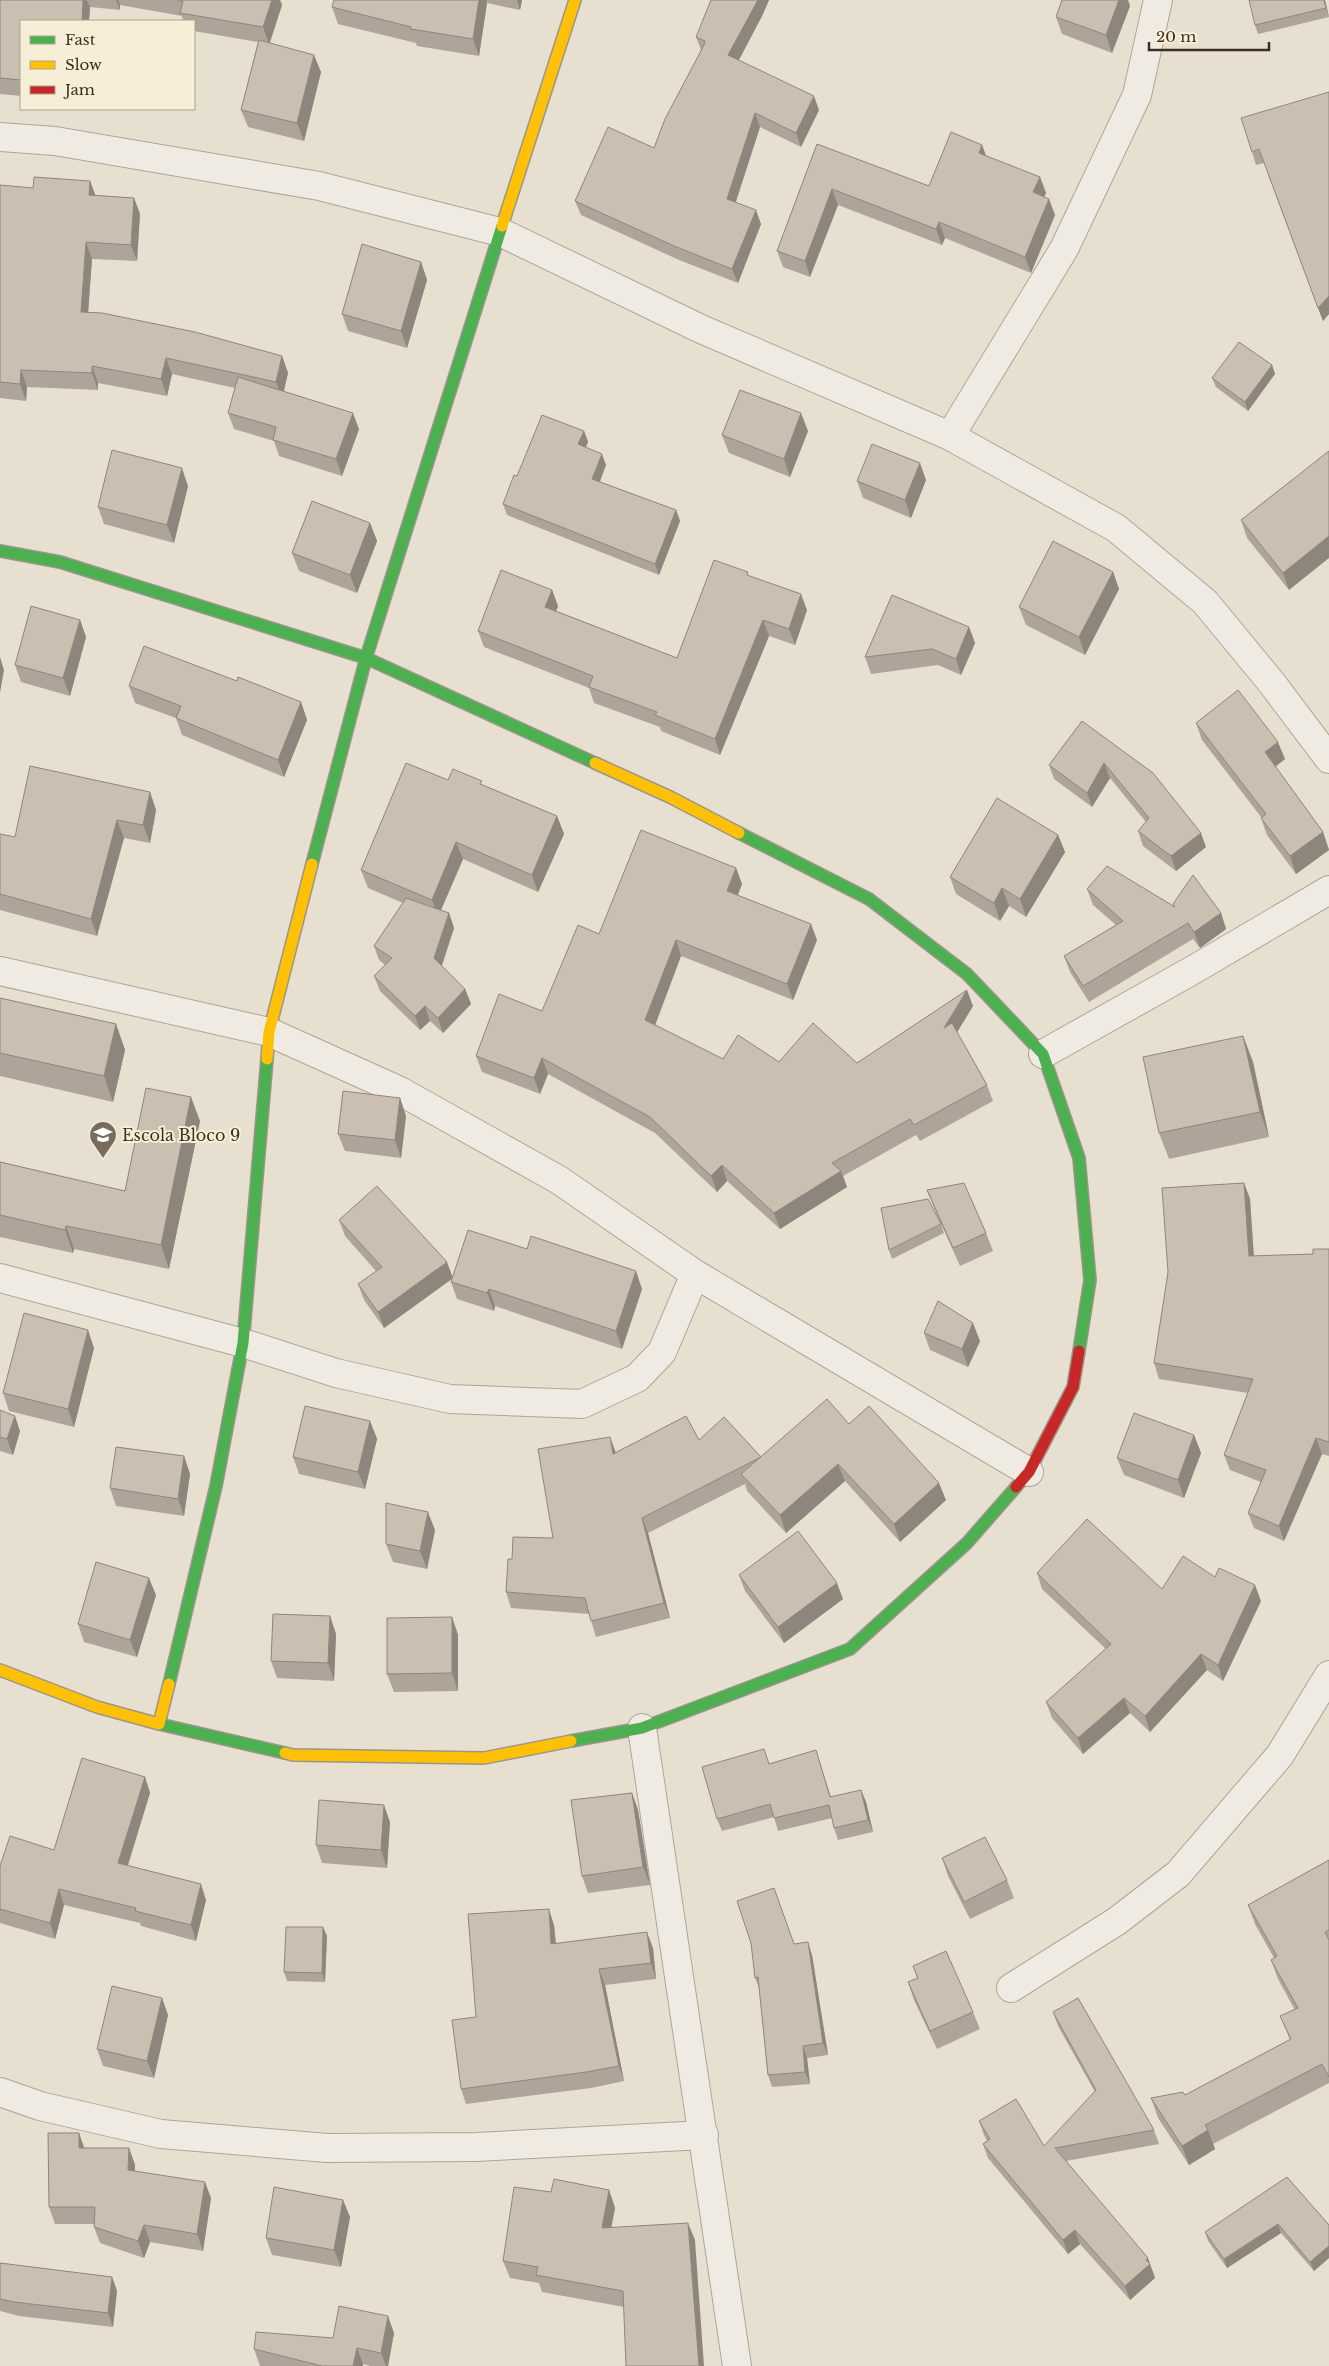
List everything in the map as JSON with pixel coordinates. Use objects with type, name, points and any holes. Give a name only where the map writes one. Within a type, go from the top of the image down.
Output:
[{"type":"street","points":[[159,1724],[216,1486],[243,1343],[269,1032],[366,658],[575,0]]},
{"type":"street","points":[[950,436],[1064,249],[1137,95],[1158,0]]},
{"type":"street","points":[[0,137],[55,141],[319,186],[500,232],[701,329],[950,436],[1116,528],[1205,602],[1271,682],[1329,759]]},
{"type":"street","points":[[0,551],[60,562],[366,658],[670,798],[869,900],[967,974],[1043,1054],[1079,1158],[1090,1280],[1073,1387],[1029,1472],[967,1543],[850,1649],[642,1728],[484,1758],[294,1754],[159,1724],[97,1707],[0,1670]]},
{"type":"street","points":[[1043,1054],[1193,970],[1329,890]]},
{"type":"street","points":[[0,971],[269,1032],[400,1091],[559,1180],[695,1274],[1029,1472]]},
{"type":"street","points":[[0,1278],[243,1343],[336,1372],[450,1399],[582,1404],[637,1378],[662,1352],[695,1274]]},
{"type":"street","points":[[1010,1988],[1117,1921],[1178,1874],[1280,1754],[1329,1675]]},
{"type":"street","points":[[642,1728],[737,2366]]},
{"type":"street","points":[[0,2092],[40,2106],[161,2134],[327,2148],[476,2147],[704,2135]]},
{"type":"building","points":[[0,0],[83,0],[82,20],[20,20],[20,80],[0,78]]},
{"type":"building","points":[[179,0],[272,0],[263,27],[180,13],[183,1]]},
{"type":"building","points":[[334,0],[479,0],[473,39],[411,29],[411,27],[332,7]]},
{"type":"building","points":[[711,0],[758,0],[728,55],[814,96],[796,133],[755,113],[727,199],[756,210],[732,269],[674,246],[575,201],[608,127],[654,148],[665,119],[704,45],[705,41],[696,37]]},
{"type":"building","points":[[1062,0],[1119,0],[1106,35],[1056,17]]},
{"type":"building","points":[[1249,0],[1324,0],[1326,8],[1255,25]]},
{"type":"building","points":[[259,40],[314,55],[297,123],[241,110]]},
{"type":"building","points":[[1329,92],[1329,296],[1318,308],[1259,149],[1252,152],[1241,118]]},
{"type":"building","points":[[951,132],[982,145],[979,153],[1040,177],[1033,192],[1049,199],[1025,257],[939,222],[936,229],[832,189],[805,261],[777,251],[817,144],[929,186]]},
{"type":"building","points":[[34,177],[90,181],[89,195],[134,198],[131,245],[86,242],[81,312],[102,313],[195,332],[282,356],[276,382],[166,358],[161,379],[92,366],[92,373],[21,370],[20,384],[0,382],[0,185],[33,188]]},
{"type":"building","points":[[362,244],[421,262],[401,331],[342,314]]},
{"type":"building","points":[[1239,342],[1272,365],[1245,402],[1212,378]]},
{"type":"building","points":[[238,377],[353,413],[336,459],[273,440],[276,427],[228,413]]},
{"type":"building","points":[[740,390],[801,413],[784,459],[722,435]]},
{"type":"building","points":[[542,415],[584,431],[578,444],[602,454],[592,479],[676,510],[655,564],[503,504],[514,475],[517,476]]},
{"type":"building","points":[[872,444],[920,463],[905,500],[857,481]]},
{"type":"building","points":[[112,450],[182,468],[167,525],[98,507]]},
{"type":"building","points":[[1329,451],[1329,536],[1283,573],[1241,520]]},
{"type":"building","points":[[312,501],[370,523],[350,575],[292,553]]},
{"type":"building","points":[[1053,541],[1113,572],[1079,637],[1019,607]]},
{"type":"building","points":[[714,560],[748,572],[747,575],[801,594],[789,629],[763,620],[715,739],[655,715],[657,712],[589,687],[593,676],[478,631],[501,570],[552,590],[545,607],[677,658]]},
{"type":"building","points":[[892,595],[969,627],[956,659],[932,649],[865,657]]},
{"type":"building","points":[[31,606],[80,620],[63,678],[15,665]]},
{"type":"building","points":[[144,646],[237,681],[238,677],[301,702],[278,760],[176,718],[181,706],[129,686]]},
{"type":"building","points":[[1238,690],[1278,742],[1265,752],[1323,832],[1290,856],[1261,818],[1266,814],[1196,723]]},
{"type":"building","points":[[1082,721],[1153,773],[1201,833],[1171,856],[1138,831],[1149,818],[1104,763],[1087,793],[1049,765]]},
{"type":"building","points":[[406,763],[448,780],[453,769],[482,781],[480,784],[557,816],[532,875],[456,842],[432,900],[361,870]]},
{"type":"building","points":[[30,766],[150,792],[143,825],[117,820],[91,919],[0,894],[0,834],[15,837]]},
{"type":"building","points":[[997,798],[1058,835],[1020,899],[1002,888],[994,903],[950,877]]},
{"type":"building","points":[[641,830],[736,868],[727,891],[811,924],[787,984],[676,940],[645,1020],[723,1059],[738,1035],[779,1062],[813,1023],[857,1063],[967,990],[944,1028],[952,1023],[987,1085],[914,1125],[910,1119],[832,1163],[841,1171],[774,1213],[722,1165],[711,1176],[650,1117],[542,1058],[534,1078],[476,1056],[499,994],[542,1011],[578,925],[599,934]]},
{"type":"building","points":[[1107,866],[1175,907],[1173,904],[1193,875],[1221,913],[1194,932],[1188,923],[1083,986],[1064,956],[1123,921],[1087,889]]},
{"type":"building","points":[[406,898],[449,913],[434,958],[465,989],[438,1018],[425,1006],[415,1016],[374,976],[392,958],[374,946]]},
{"type":"building","points":[[0,998],[116,1024],[104,1076],[0,1053]]},
{"type":"building","points":[[1243,1036],[1260,1112],[1159,1133],[1143,1057]]},
{"type":"building","points":[[146,1088],[191,1097],[161,1245],[66,1226],[65,1230],[0,1215],[0,1162],[125,1191]]},
{"type":"building","points":[[343,1091],[400,1098],[395,1140],[338,1134]]},
{"type":"building","points":[[964,1183],[986,1233],[953,1248],[927,1190]]},
{"type":"building","points":[[1244,1183],[1249,1256],[1313,1254],[1313,1249],[1329,1249],[1329,1442],[1316,1438],[1279,1526],[1248,1513],[1266,1470],[1224,1455],[1253,1379],[1154,1363],[1168,1272],[1162,1188]]},
{"type":"building","points":[[377,1186],[447,1262],[378,1312],[358,1284],[382,1267],[339,1220]]},
{"type":"building","points":[[928,1199],[941,1224],[889,1250],[881,1208]]},
{"type":"building","points":[[468,1230],[527,1249],[531,1236],[636,1271],[616,1331],[489,1289],[487,1293],[451,1282]]},
{"type":"building","points":[[938,1301],[973,1323],[962,1349],[924,1333]]},
{"type":"building","points":[[24,1313],[88,1330],[68,1409],[3,1393]]},
{"type":"building","points":[[827,1399],[849,1424],[869,1406],[939,1483],[894,1524],[838,1464],[780,1515],[741,1474]]},
{"type":"building","points":[[305,1406],[370,1421],[358,1472],[293,1457]]},
{"type":"building","points":[[0,1410],[15,1416],[7,1439],[0,1437]]},
{"type":"building","points":[[1134,1413],[1194,1435],[1178,1480],[1117,1458]]},
{"type":"building","points":[[686,1416],[699,1440],[724,1417],[761,1457],[642,1518],[664,1603],[591,1621],[585,1598],[506,1592],[508,1559],[512,1559],[513,1537],[553,1538],[538,1449],[610,1437],[613,1454]]},
{"type":"building","points":[[116,1447],[184,1456],[178,1499],[110,1488]]},
{"type":"building","points":[[386,1503],[428,1512],[420,1551],[386,1544]]},
{"type":"building","points":[[1087,1519],[1162,1589],[1183,1556],[1215,1577],[1219,1568],[1255,1585],[1218,1665],[1201,1654],[1145,1716],[1124,1698],[1078,1738],[1046,1702],[1111,1644],[1037,1573]]},
{"type":"building","points":[[798,1531],[837,1583],[778,1627],[739,1575]]},
{"type":"building","points":[[96,1562],[149,1578],[130,1640],[78,1624]]},
{"type":"building","points":[[273,1614],[330,1616],[328,1663],[271,1661]]},
{"type":"building","points":[[452,1617],[452,1673],[387,1674],[387,1618]]},
{"type":"building","points":[[764,1749],[769,1764],[816,1750],[830,1797],[861,1790],[868,1820],[834,1828],[829,1805],[774,1818],[770,1804],[717,1819],[702,1767]]},
{"type":"building","points":[[82,1758],[145,1777],[118,1863],[201,1884],[191,1925],[135,1911],[136,1908],[59,1889],[50,1923],[0,1909],[0,1866],[10,1836],[54,1850]]},
{"type":"building","points":[[632,1793],[643,1867],[582,1876],[571,1800]]},
{"type":"building","points":[[319,1800],[384,1805],[381,1850],[316,1845]]},
{"type":"building","points":[[985,1837],[1007,1880],[964,1902],[942,1858]]},
{"type":"building","points":[[1329,1860],[1329,1930],[1325,1932],[1329,1940],[1329,2077],[1322,2064],[1205,2125],[1208,2130],[1182,2146],[1151,2098],[1183,2092],[1185,2095],[1291,2039],[1280,2016],[1298,2008],[1271,1960],[1277,1956],[1248,1905]]},
{"type":"building","points":[[774,1888],[794,1944],[808,1942],[823,2043],[803,2046],[805,2072],[768,2075],[758,1977],[755,1978],[751,1943],[737,1901]]},
{"type":"building","points":[[549,1909],[551,1944],[647,1932],[651,1963],[599,1969],[619,2066],[461,2089],[452,2020],[476,2017],[468,1914]]},
{"type":"building","points":[[286,1927],[323,1927],[322,1973],[284,1972]]},
{"type":"building","points":[[946,1951],[973,2012],[930,2031],[908,1982],[918,1978],[913,1966]]},
{"type":"building","points":[[112,1986],[162,1998],[147,2061],[97,2049]]},
{"type":"building","points":[[1078,1998],[1154,2130],[1055,2148],[1148,2258],[1146,2260],[1150,2264],[1125,2286],[1075,2230],[1063,2240],[983,2144],[990,2139],[979,2121],[1016,2099],[1044,2146],[1096,2090],[1053,2012]]},
{"type":"building","points":[[48,2133],[79,2133],[79,2148],[129,2148],[128,2170],[205,2182],[197,2234],[144,2225],[138,2241],[94,2227],[95,2207],[49,2207]]},
{"type":"building","points":[[1287,2177],[1329,2225],[1329,2246],[1310,2262],[1278,2224],[1224,2259],[1205,2232]]},
{"type":"building","points":[[554,2179],[609,2190],[602,2228],[688,2223],[699,2366],[626,2366],[623,2291],[536,2275],[538,2267],[503,2261],[514,2187],[551,2192]]},
{"type":"building","points":[[274,2187],[343,2200],[334,2250],[266,2238]]},
{"type":"building","points":[[0,2263],[112,2277],[108,2313],[0,2299]]},
{"type":"building","points":[[339,2306],[388,2316],[381,2353],[357,2348],[353,2366],[322,2366],[254,2349],[256,2332],[333,2338]]},
{"type":"traffic: fast","points":[[312,864],[366,658],[502,226]]},
{"type":"traffic: fast","points":[[0,551],[60,562],[366,658],[595,763]]},
{"type":"traffic: fast","points":[[739,833],[869,899],[967,974],[1043,1054],[1079,1158],[1090,1280],[1079,1351]]},
{"type":"traffic: fast","points":[[169,1684],[216,1486],[243,1343],[267,1059]]},
{"type":"traffic: fast","points":[[571,1741],[642,1728],[850,1649],[967,1543],[1016,1487]]},
{"type":"traffic: fast","points":[[159,1724],[285,1753]]},
{"type":"traffic: slow","points":[[502,226],[575,0]]},
{"type":"traffic: slow","points":[[595,763],[670,797],[739,833]]},
{"type":"traffic: slow","points":[[267,1059],[269,1032],[312,864]]},
{"type":"traffic: slow","points":[[0,1670],[97,1707],[159,1724],[169,1684]]},
{"type":"traffic: slow","points":[[285,1753],[293,1755],[484,1758],[571,1741]]},
{"type":"traffic: jam","points":[[1016,1487],[1029,1472],[1073,1387],[1079,1351]]},
{"type":"place","name":"Escola Bloco 9","points":[[103,1159]]}]
